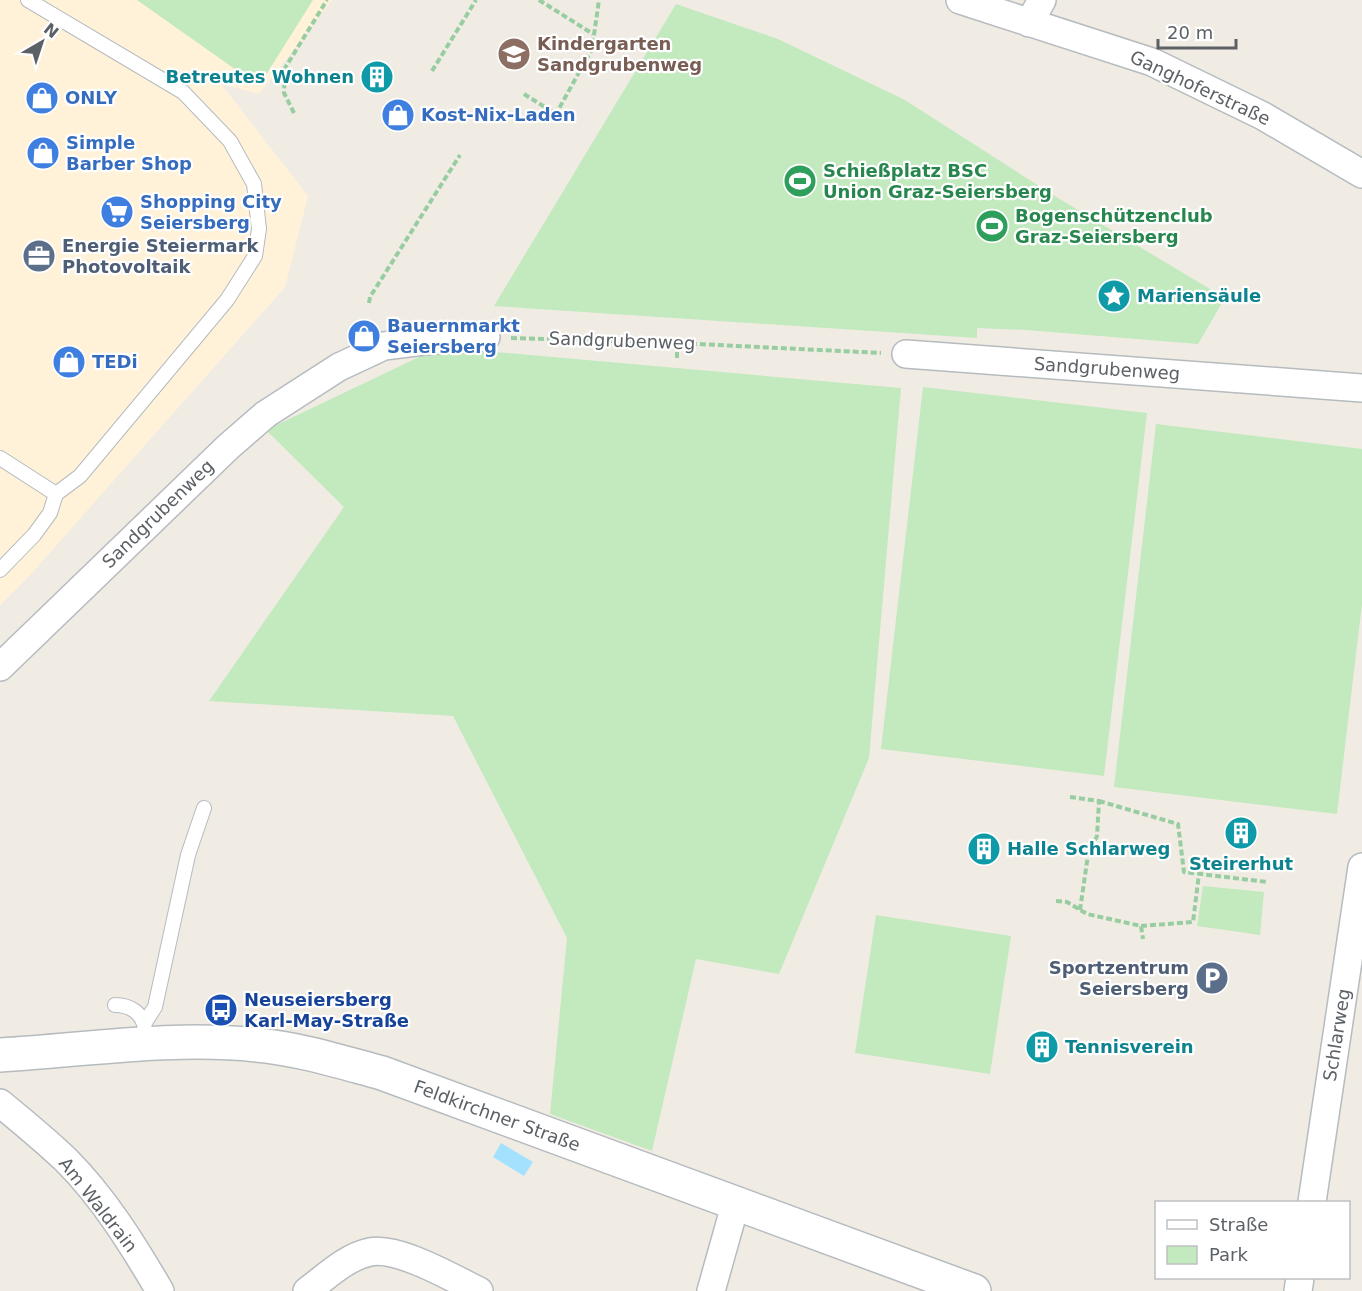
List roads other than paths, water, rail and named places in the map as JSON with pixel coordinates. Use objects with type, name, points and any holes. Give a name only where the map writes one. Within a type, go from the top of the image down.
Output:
[{"type":"street","name":"Ganghoferstraße","points":[[960,0],[1036,11],[1152,62],[1263,116],[1362,174]]},
{"type":"street","name":"Sandgrubenweg","points":[[0,666],[219,455],[266,414],[339,367],[384,346],[486,337]]},
{"type":"street","name":"Sandgrubenweg","points":[[906,354],[1362,388]]},
{"type":"street","name":"Schlarweg","points":[[1312,1201],[1362,867]]},
{"type":"street","name":"Feldkirchner Straße","points":[[0,1055],[145,1034],[304,1051],[382,1073],[974,1291]]},
{"type":"street","name":"Am Waldrain","points":[[0,1103],[67,1162],[93,1191],[133,1245],[160,1291]]},
{"type":"street","points":[[711,1291],[736,1202]]},
{"type":"street","points":[[307,1291],[343,1264],[371,1252],[399,1255],[479,1291]]},
{"type":"lane","points":[[0,570],[34,536],[50,513],[56,494],[80,476],[227,300],[255,256],[259,229],[254,184],[230,141],[183,92],[28,0]]},
{"type":"lane","points":[[0,458],[56,494]]},
{"type":"lane","points":[[145,1034],[155,1007],[188,855],[204,808]]},
{"type":"lane","points":[[115,1005],[127,1005],[141,1017],[145,1034]]},
{"type":"water","points":[[501,1143],[533,1162],[524,1176],[493,1157]]},
{"type":"place","name":"Kindergarten Sandgrubenweg","points":[[514,54]]},
{"type":"place","name":"Betreutes Wohnen","points":[[377,77]]},
{"type":"place","name":"ONLY","points":[[42,98]]},
{"type":"place","name":"Kost-Nix-Laden","points":[[398,115]]},
{"type":"place","name":"Simple Barber Shop","points":[[43,153]]},
{"type":"place","name":"Schießplatz BSC Union Graz-Seiersberg","points":[[800,181]]},
{"type":"place","name":"Shopping City Seiersberg","points":[[117,212]]},
{"type":"place","name":"Bogenschützenclub Graz-Seiersberg","points":[[992,226]]},
{"type":"place","name":"Energie Steiermark Photovoltaik","points":[[39,256]]},
{"type":"place","name":"Mariensäule","points":[[1114,296]]},
{"type":"place","name":"Bauernmarkt Seiersberg","points":[[364,336]]},
{"type":"place","name":"TEDi","points":[[69,362]]},
{"type":"place","name":"Steirerhut","points":[[1241,833]]},
{"type":"place","name":"Halle Schlarweg","points":[[984,849]]},
{"type":"place","name":"Sportzentrum Seiersberg","points":[[1212,978]]},
{"type":"place","name":"Neuseiersberg Karl-May-Straße","points":[[221,1010]]},
{"type":"place","name":"Tennisverein","points":[[1042,1047]]}]
